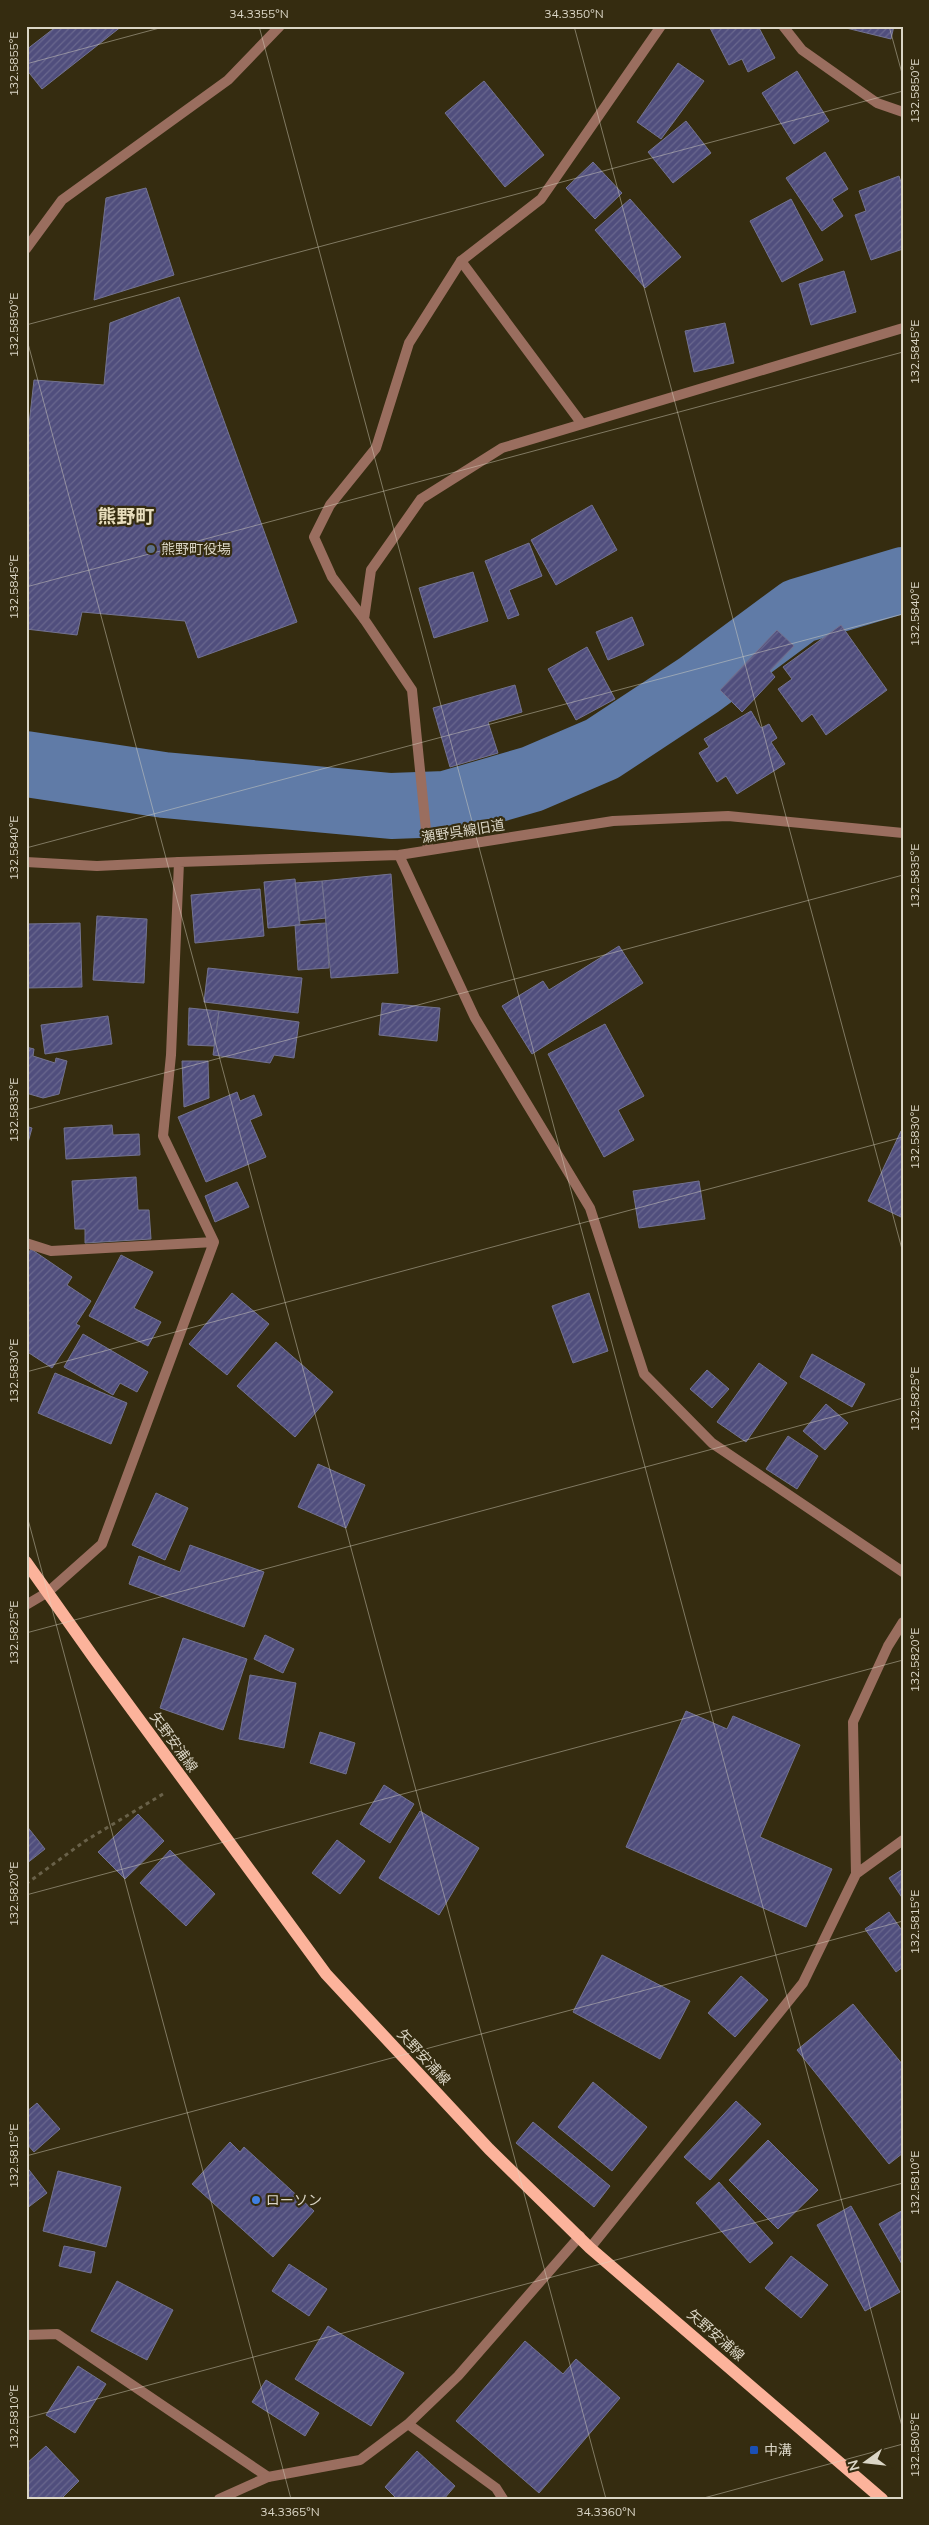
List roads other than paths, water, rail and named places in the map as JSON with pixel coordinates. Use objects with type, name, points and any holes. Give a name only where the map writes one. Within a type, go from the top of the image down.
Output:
[{"type":"main road","name":"矢野安浦線","points":[[26,1562],[326,1974],[489,2149],[580,2236],[590,2248],[882,2499]]},
{"type":"street","points":[[26,249],[62,200],[228,80],[280,26]]},
{"type":"street","points":[[428,850],[412,690],[364,619],[332,577],[314,536],[330,506],[376,448],[408,343],[461,261],[541,199],[661,26]]},
{"type":"street","points":[[783,26],[802,50],[877,103],[903,112]]},
{"type":"street","points":[[461,261],[582,424]]},
{"type":"street","points":[[364,619],[371,570],[421,499],[502,448],[903,328]]},
{"type":"street","name":"瀬野呉線旧道","points":[[26,862],[97,866],[399,855],[613,821],[728,816],[903,833]]},
{"type":"street","points":[[399,855],[475,1018],[590,1208],[644,1374],[712,1443],[903,1572]]},
{"type":"street","points":[[26,1605],[48,1592],[102,1544],[214,1242],[163,1136],[171,1055],[179,862]]},
{"type":"street","points":[[26,1243],[51,1252],[214,1242]]},
{"type":"street","points":[[590,2248],[803,1983],[856,1874],[853,1722],[888,1646],[903,1622]]},
{"type":"street","points":[[856,1874],[903,1840]]},
{"type":"street","points":[[220,2499],[268,2477],[360,2460],[408,2424],[458,2376],[580,2236]]},
{"type":"street","points":[[26,2335],[57,2334],[268,2477]]},
{"type":"street","points":[[408,2424],[496,2488],[503,2499]]},
{"type":"waterway","points":[[26,764],[164,785],[391,806],[446,804],[532,779],[602,749],[699,685],[799,611],[903,580]]},
{"type":"place","name":"熊野町役場","points":[[151,549]]},
{"type":"place","name":"ローソン","points":[[256,2200]]},
{"type":"place","name":"中溝","points":[[754,2450]]},
{"type":"district","name":"熊野町","points":[[126,516]]}]
